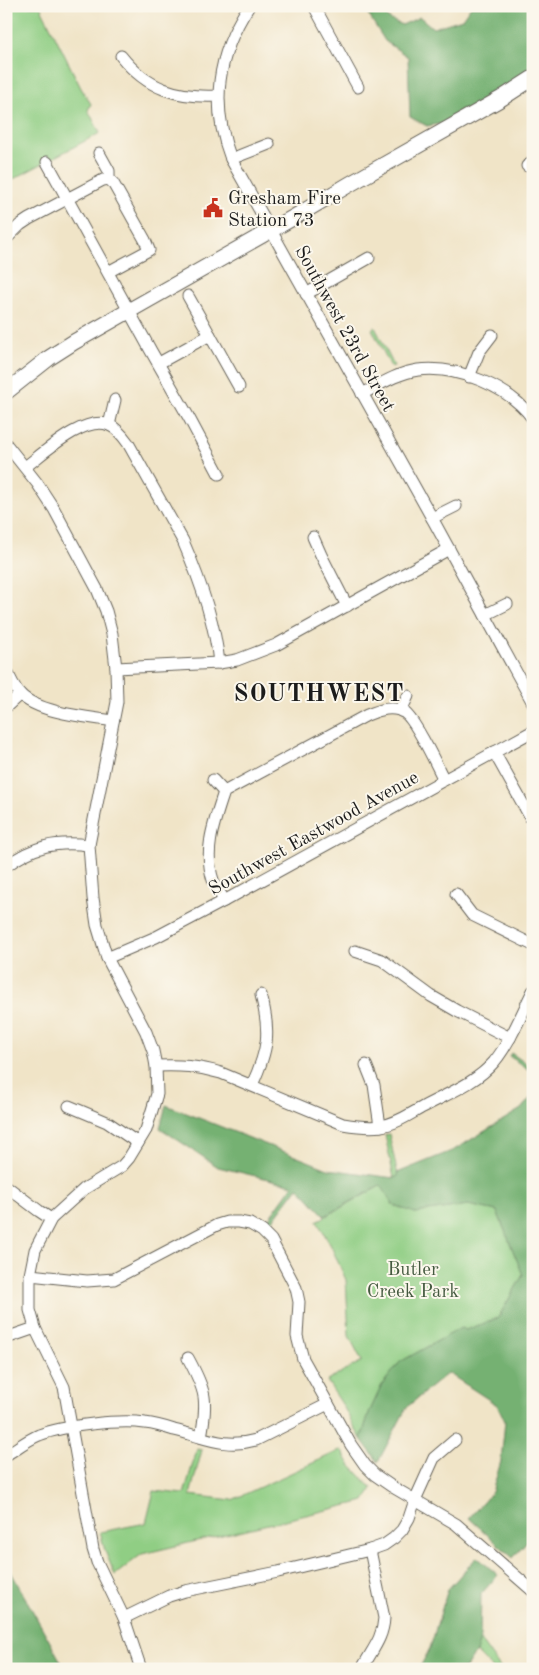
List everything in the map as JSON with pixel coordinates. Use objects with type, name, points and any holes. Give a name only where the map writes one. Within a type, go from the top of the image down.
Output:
[{"type":"main road","points":[[6,392],[61,350],[502,98],[533,78]]},
{"type":"street","name":"Southwest 23rd Street","points":[[248,6],[228,47],[218,96],[222,129],[232,159],[533,703]]},
{"type":"street","points":[[314,6],[358,87]]},
{"type":"street","points":[[121,56],[132,70],[148,82],[171,92],[187,96],[218,96]]},
{"type":"street","points":[[232,159],[269,144]]},
{"type":"street","points":[[99,153],[108,171],[108,179]]},
{"type":"street","points":[[47,162],[219,474]]},
{"type":"street","points":[[6,239],[20,225],[108,179]]},
{"type":"street","points":[[108,179],[113,183],[149,250],[108,272]]},
{"type":"street","points":[[306,294],[369,258]]},
{"type":"street","points":[[188,296],[239,387]]},
{"type":"street","points":[[159,363],[210,335]]},
{"type":"street","points":[[469,377],[479,352],[492,335]]},
{"type":"street","points":[[362,394],[400,375],[418,370],[437,370],[469,377],[492,385],[510,396],[533,419]]},
{"type":"street","points":[[109,425],[115,400]]},
{"type":"street","points":[[25,467],[78,428],[88,424],[109,425],[122,435],[183,541],[199,582],[217,642],[218,663]]},
{"type":"street","points":[[6,444],[25,467],[54,509],[97,589],[106,611],[112,634],[116,668],[117,702],[89,845],[93,898],[97,925],[107,958],[146,1032],[153,1051],[156,1066],[156,1100],[146,1130],[122,1166],[84,1189],[51,1219],[35,1250],[30,1275],[30,1310],[35,1328],[64,1387],[93,1549],[97,1562],[124,1618],[141,1669]]},
{"type":"street","points":[[432,518],[456,506]]},
{"type":"street","points":[[313,536],[347,606]]},
{"type":"street","points":[[116,668],[218,663],[237,660],[259,652],[347,606],[449,549]]},
{"type":"street","points":[[485,615],[507,604]]},
{"type":"street","points":[[6,670],[20,694],[31,701],[57,712],[113,721]]},
{"type":"street","points":[[6,707],[20,694]]},
{"type":"street","points":[[401,711],[408,696]]},
{"type":"street","points":[[224,901],[214,881],[210,865],[210,849],[214,822],[224,792],[373,712],[386,709],[401,711],[410,718],[444,780]]},
{"type":"street","name":"Southwest Eastwood Avenue","points":[[107,958],[156,937],[224,901],[533,731]]},
{"type":"street","points":[[494,752],[533,822]]},
{"type":"street","points":[[213,780],[224,792]]},
{"type":"street","points":[[6,866],[28,852],[49,845],[70,843],[89,845]]},
{"type":"street","points":[[456,894],[472,915],[533,945]]},
{"type":"street","points":[[355,951],[382,960],[431,996],[510,1038]]},
{"type":"street","points":[[156,1066],[180,1064],[221,1072],[343,1124],[380,1126],[401,1118],[471,1081],[487,1069],[510,1038],[533,991]]},
{"type":"street","points":[[252,1085],[259,1070],[267,1041],[267,1021],[261,995]]},
{"type":"street","points":[[366,1065],[374,1086],[380,1126]]},
{"type":"street","points":[[69,1106],[107,1122],[138,1143]]},
{"type":"street","points":[[6,1186],[51,1219]]},
{"type":"street","points":[[30,1275],[87,1281],[114,1279],[217,1225],[227,1222],[239,1222],[250,1224],[262,1231],[271,1240],[296,1288],[299,1302],[297,1336],[303,1359],[365,1465],[383,1481],[456,1524],[533,1591]]},
{"type":"street","points":[[6,1338],[35,1328]]},
{"type":"street","points":[[188,1358],[204,1392],[206,1412],[201,1437]]},
{"type":"street","points":[[6,1454],[40,1435],[72,1428],[118,1422],[144,1423],[217,1442],[244,1443],[256,1440],[328,1404]]},
{"type":"street","points":[[124,1618],[169,1596],[185,1591],[278,1572],[370,1550],[389,1542],[402,1530],[409,1518],[434,1458],[455,1440]]},
{"type":"street","points":[[362,1669],[384,1628],[384,1618],[370,1550]]},
{"type":"green space","points":[[6,6],[40,6],[91,104],[88,110],[100,133],[6,183]]},
{"type":"green space","points":[[363,6],[380,6],[389,19],[402,25],[420,17],[433,28],[462,19],[471,6],[533,6],[533,69],[526,76],[453,122],[427,126],[410,117],[408,57],[385,41]]},
{"type":"green space","points":[[375,327],[394,366],[391,367],[372,329]]},
{"type":"green space","points":[[511,1053],[533,1068],[533,1073],[509,1056]]},
{"type":"green space","points":[[533,1095],[533,1315],[528,1321],[533,1330],[533,1535],[513,1558],[469,1518],[492,1492],[501,1461],[505,1421],[497,1405],[448,1373],[407,1407],[378,1462],[361,1439],[369,1413],[382,1385],[400,1362],[461,1328],[466,1330],[498,1318],[523,1275],[497,1211],[468,1205],[415,1213],[393,1205],[381,1185],[325,1216],[298,1187],[270,1224],[267,1221],[293,1185],[218,1167],[160,1128],[166,1105],[328,1169],[394,1178],[398,1176],[397,1173],[454,1150],[521,1109]]},
{"type":"green space","points":[[389,1134],[398,1176],[394,1178],[385,1135]]},
{"type":"green space","name":"Butler Creek Park","points":[[382,1185],[415,1213],[468,1205],[497,1211],[523,1275],[498,1318],[466,1330],[461,1328],[400,1362],[382,1385],[369,1413],[361,1439],[327,1381],[362,1361],[349,1336],[346,1280],[331,1246],[317,1221]]},
{"type":"green space","points":[[197,1449],[202,1450],[190,1495],[232,1500],[341,1450],[351,1466],[372,1488],[365,1501],[142,1554],[115,1575],[105,1551],[100,1532],[146,1523],[154,1491],[184,1494]]},
{"type":"green space","points":[[477,1557],[498,1575],[481,1594],[480,1640],[476,1652],[465,1669],[419,1669],[430,1648],[448,1589]]},
{"type":"green space","points":[[6,1563],[65,1669],[6,1669]]},
{"type":"green space","points":[[480,1640],[501,1669],[493,1669],[476,1652]]},
{"type":"place","name":"Gresham Fire Station 73","points":[[213,208]]},
{"type":"district","name":"SOUTHWEST","points":[[319,693]]}]
